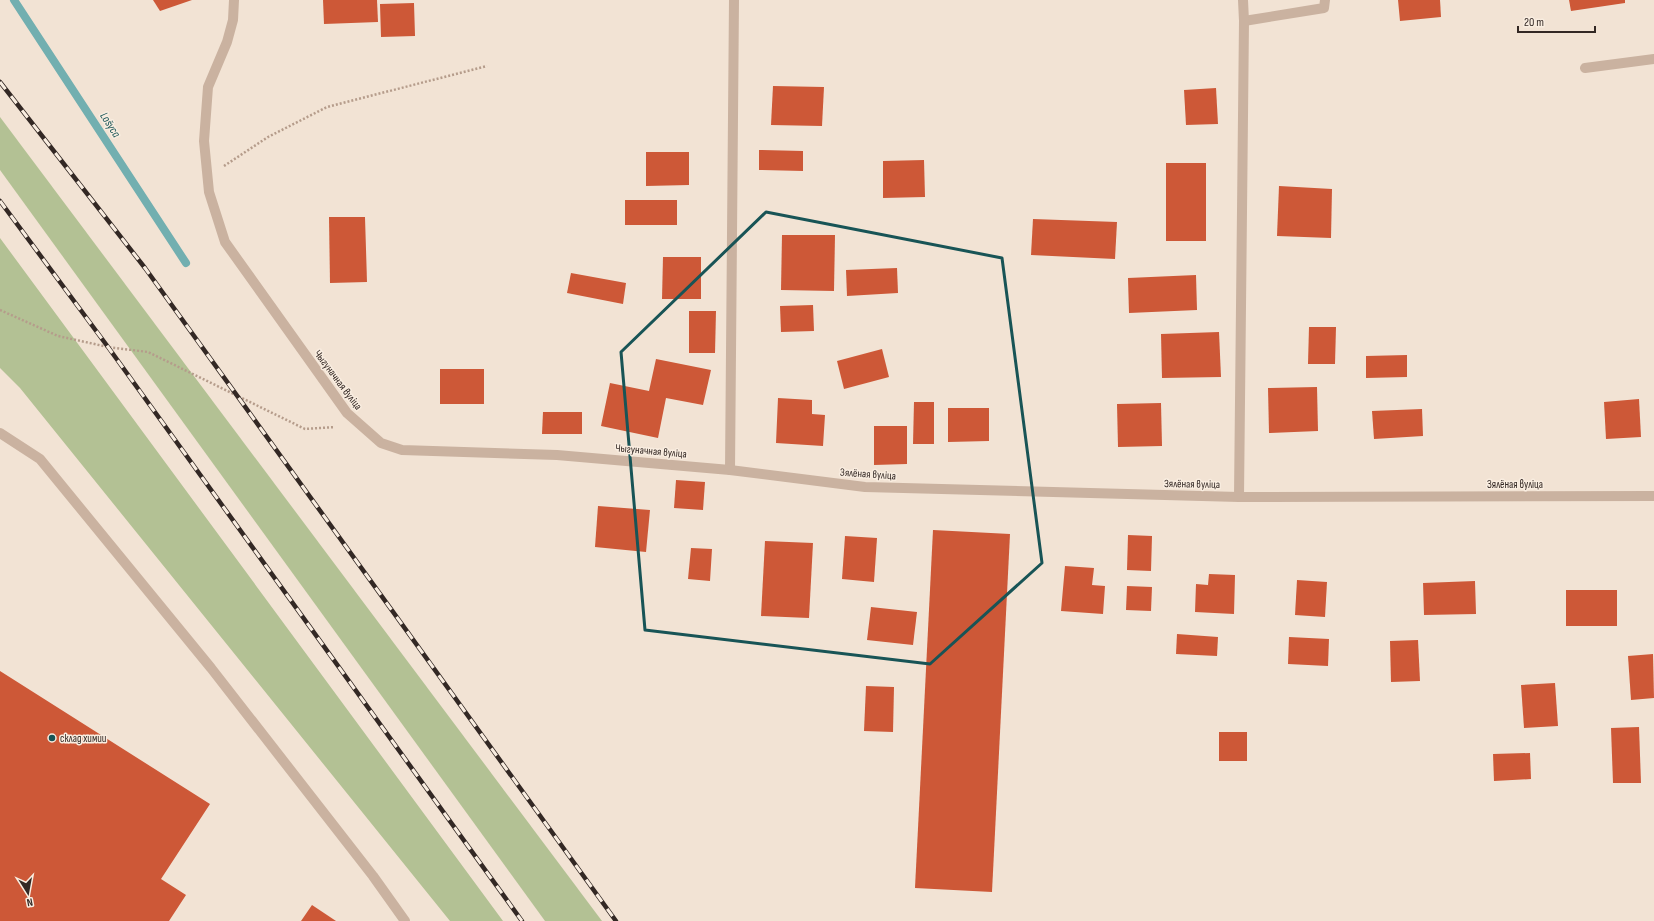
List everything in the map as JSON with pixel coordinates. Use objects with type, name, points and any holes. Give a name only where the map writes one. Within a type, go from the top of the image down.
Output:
[{"type":"street","name":"Чыгуначная вуліца","points":[[234,0],[233,20],[227,42],[208,87],[204,141],[209,192],[225,242],[347,413],[359,425],[381,443],[402,450],[557,455],[730,470]]},
{"type":"street","points":[[730,470],[734,0]]},
{"type":"street","points":[[1239,497],[1243,0]]},
{"type":"street","points":[[1244,21],[1324,8],[1325,0]]},
{"type":"street","points":[[1586,68],[1654,59]]},
{"type":"street","points":[[0,434],[40,459],[211,668],[373,876],[405,921]]},
{"type":"street","name":"Зялёная вуліца","points":[[730,470],[865,487],[1239,497],[1654,496]]},
{"type":"path","points":[[207,176],[268,137],[327,108],[487,66]]},
{"type":"path","points":[[0,310],[58,336],[108,347],[148,352],[305,429],[359,425]]},
{"type":"highlighted area","points":[[766,212],[1002,258],[1042,563],[930,664],[645,630],[621,352]]},
{"type":"green space","points":[[0,117],[602,921],[545,921],[0,170]]},
{"type":"green space","points":[[0,238],[503,921],[450,921],[20,388],[0,368]]},
{"type":"building","points":[[153,0],[192,0],[160,11]]},
{"type":"building","points":[[323,0],[377,0],[378,22],[324,24]]},
{"type":"building","points":[[1398,0],[1440,0],[1441,17],[1400,21]]},
{"type":"building","points":[[1569,0],[1625,0],[1625,3],[1571,11]]},
{"type":"building","points":[[414,3],[415,36],[381,37],[380,4]]},
{"type":"building","points":[[773,86],[824,87],[822,126],[771,125]]},
{"type":"building","points":[[1216,88],[1218,124],[1186,125],[1184,90]]},
{"type":"building","points":[[759,150],[803,151],[803,171],[759,170]]},
{"type":"building","points":[[646,152],[689,152],[689,185],[646,186]]},
{"type":"building","points":[[924,160],[925,197],[883,198],[883,161]]},
{"type":"building","points":[[1166,163],[1206,163],[1206,241],[1166,241]]},
{"type":"building","points":[[1279,186],[1332,189],[1331,238],[1277,236]]},
{"type":"building","points":[[625,200],[677,200],[677,225],[625,225]]},
{"type":"building","points":[[329,217],[365,217],[367,282],[330,283]]},
{"type":"building","points":[[1033,219],[1117,222],[1115,259],[1031,255]]},
{"type":"building","points":[[782,235],[835,235],[834,291],[781,290]]},
{"type":"building","points":[[663,257],[701,257],[701,299],[662,299]]},
{"type":"building","points":[[897,268],[898,293],[847,296],[846,270]]},
{"type":"building","points":[[571,273],[626,283],[623,304],[567,293]]},
{"type":"building","points":[[1196,275],[1197,310],[1129,313],[1128,278]]},
{"type":"building","points":[[813,305],[814,331],[781,332],[780,306]]},
{"type":"building","points":[[689,311],[716,311],[715,353],[689,353]]},
{"type":"building","points":[[1309,327],[1336,327],[1335,364],[1308,364]]},
{"type":"building","points":[[1219,332],[1221,377],[1162,378],[1161,334]]},
{"type":"building","points":[[882,349],[889,377],[844,389],[837,361]]},
{"type":"building","points":[[1407,355],[1407,377],[1366,378],[1366,356]]},
{"type":"building","points":[[656,359],[711,370],[703,405],[666,398],[658,438],[601,426],[610,383],[649,391]]},
{"type":"building","points":[[440,369],[484,369],[484,404],[440,404]]},
{"type":"building","points":[[1317,387],[1318,431],[1269,433],[1268,388]]},
{"type":"building","points":[[778,398],[812,400],[812,414],[825,415],[823,446],[776,443]]},
{"type":"building","points":[[1639,399],[1641,437],[1606,439],[1604,402]]},
{"type":"building","points":[[914,402],[934,402],[934,444],[913,444]]},
{"type":"building","points":[[1161,403],[1162,446],[1118,447],[1117,404]]},
{"type":"building","points":[[948,408],[989,408],[989,441],[948,442]]},
{"type":"building","points":[[1422,409],[1423,436],[1374,439],[1372,411]]},
{"type":"building","points":[[543,412],[582,412],[582,434],[542,434]]},
{"type":"building","points":[[874,426],[907,426],[907,464],[874,465]]},
{"type":"building","points":[[676,480],[705,482],[703,510],[674,508]]},
{"type":"building","points":[[598,506],[650,510],[646,552],[595,547]]},
{"type":"building","points":[[933,530],[1010,534],[992,892],[915,888]]},
{"type":"building","points":[[1128,535],[1152,536],[1151,571],[1127,570]]},
{"type":"building","points":[[845,536],[877,538],[874,582],[842,579]]},
{"type":"building","points":[[765,541],[813,543],[809,618],[761,616]]},
{"type":"building","points":[[691,548],[712,549],[710,581],[688,579]]},
{"type":"building","points":[[1065,566],[1094,568],[1092,585],[1105,586],[1103,614],[1061,611]]},
{"type":"building","points":[[1209,574],[1235,575],[1234,614],[1195,612],[1196,584],[1208,585]]},
{"type":"building","points":[[1297,580],[1327,582],[1325,617],[1295,615]]},
{"type":"building","points":[[1475,581],[1476,614],[1424,615],[1423,583]]},
{"type":"building","points":[[1127,586],[1152,587],[1151,611],[1126,610]]},
{"type":"building","points":[[1566,590],[1617,590],[1617,626],[1566,626]]},
{"type":"building","points":[[871,607],[917,612],[913,645],[867,640]]},
{"type":"building","points":[[1177,634],[1218,637],[1217,656],[1176,654]]},
{"type":"building","points":[[1289,637],[1329,639],[1328,666],[1288,664]]},
{"type":"building","points":[[1418,640],[1420,681],[1391,682],[1390,641]]},
{"type":"building","points":[[1653,654],[1654,698],[1631,700],[1628,656]]},
{"type":"building","name":"склад химии","points":[[0,671],[210,804],[161,879],[186,895],[169,921],[0,921]]},
{"type":"building","points":[[1555,683],[1558,726],[1524,728],[1521,685]]},
{"type":"building","points":[[866,686],[894,687],[893,732],[864,731]]},
{"type":"building","points":[[1639,727],[1641,783],[1613,783],[1611,728]]},
{"type":"building","points":[[1219,732],[1247,732],[1247,761],[1219,761]]},
{"type":"building","points":[[1530,753],[1531,779],[1494,781],[1493,754]]},
{"type":"building","points":[[312,905],[336,921],[301,921]]},
{"type":"waterway","name":"Lošyca","points":[[14,0],[186,263]]},
{"type":"railway","points":[[0,82],[145,268],[616,921]]},
{"type":"railway","points":[[0,201],[108,347],[522,921]]},
{"type":"place","name":"склад химии","points":[[52,738]]}]
